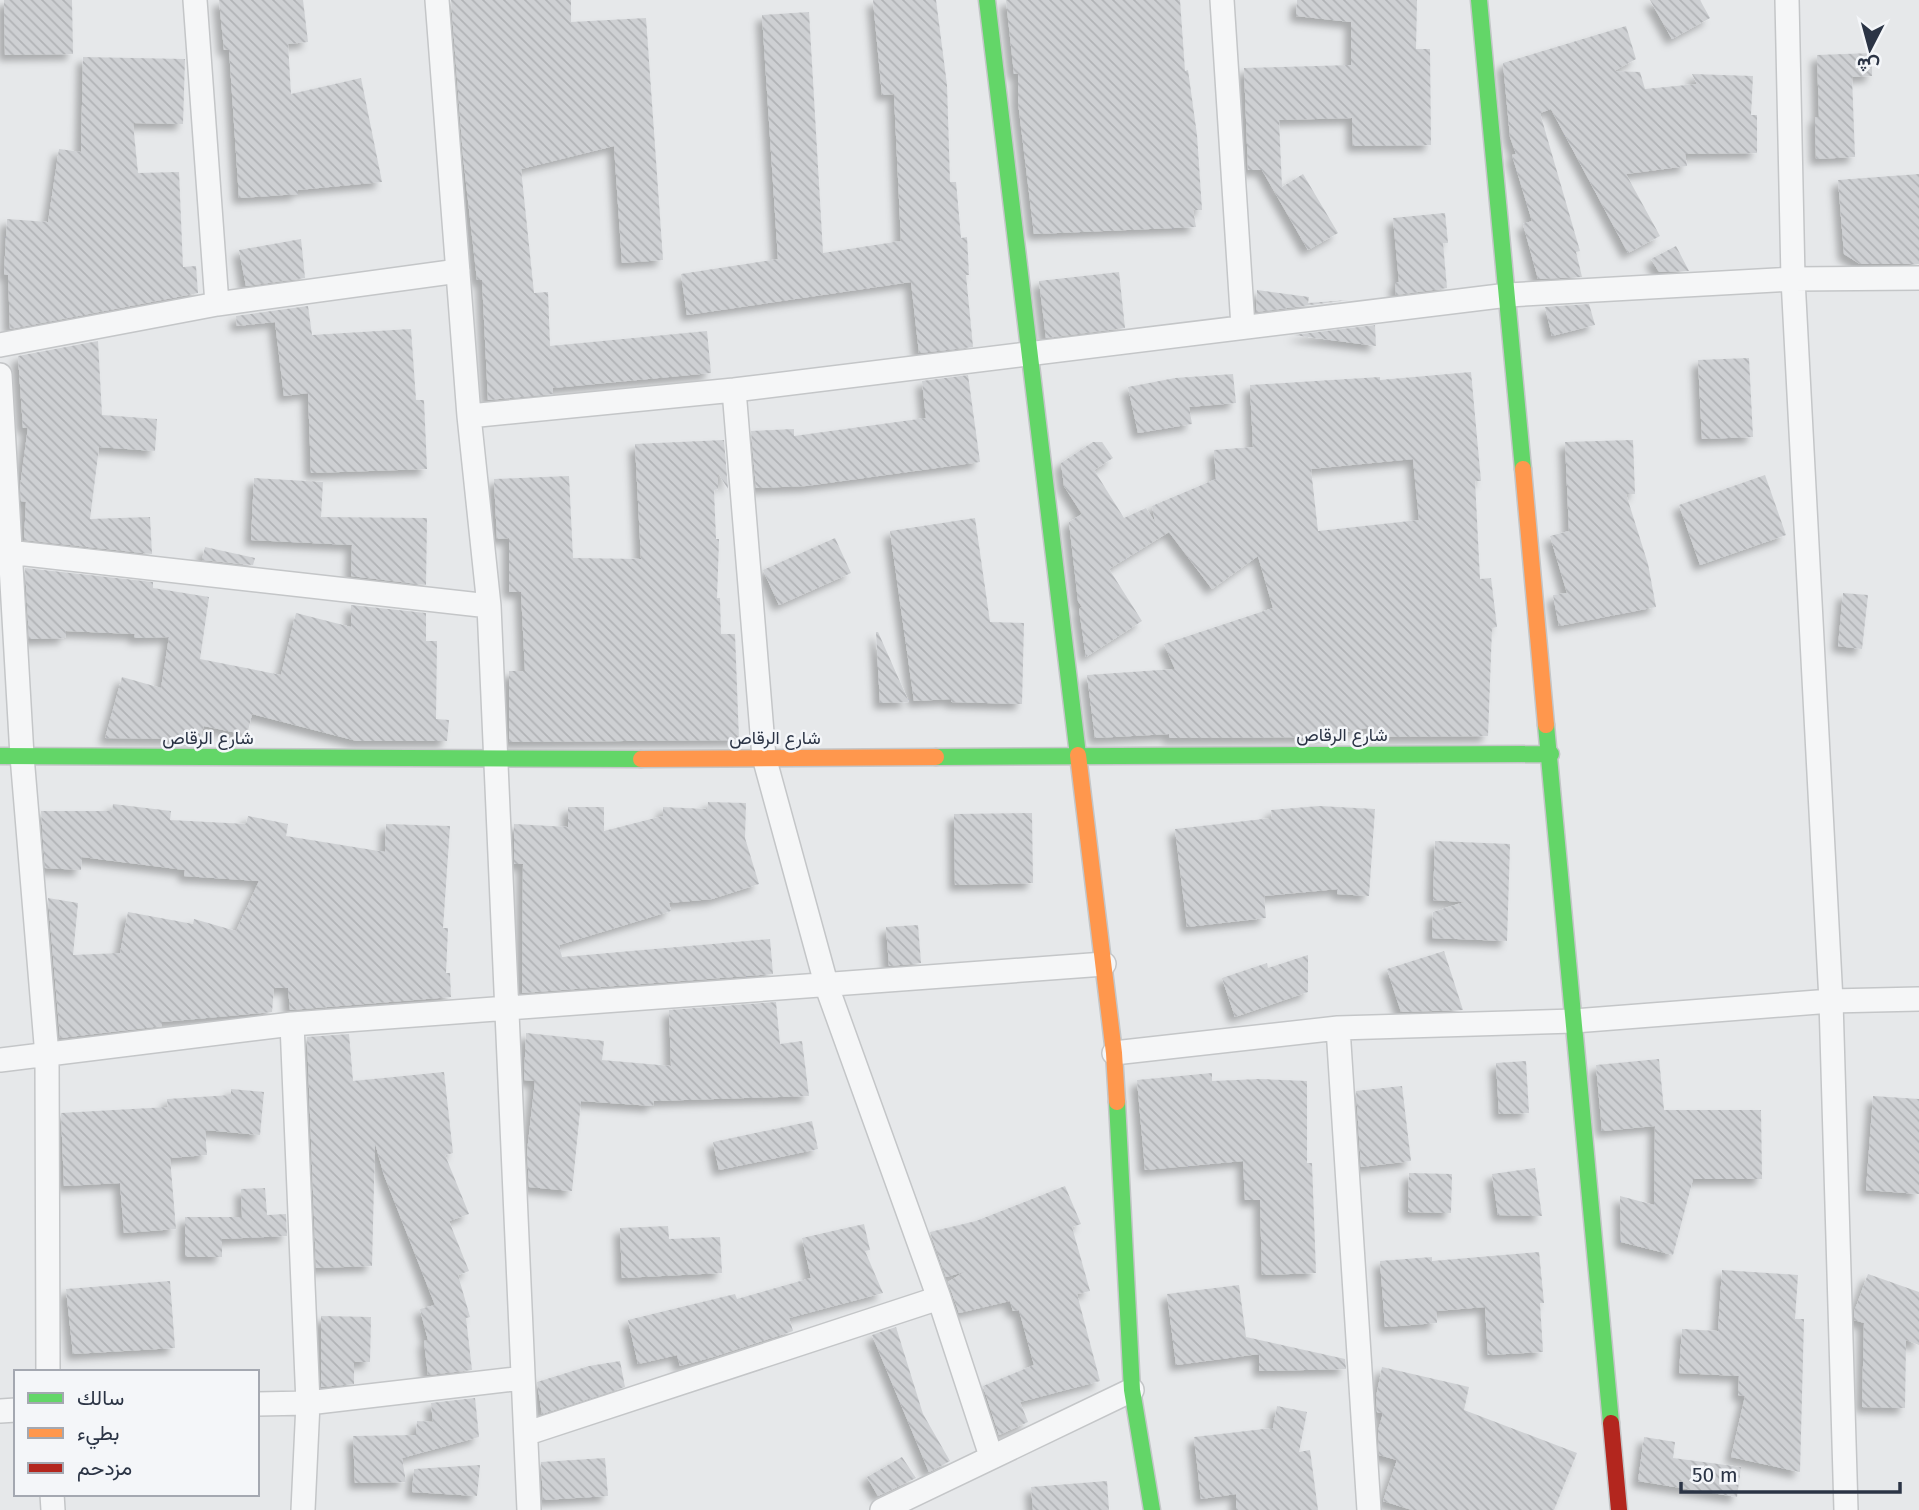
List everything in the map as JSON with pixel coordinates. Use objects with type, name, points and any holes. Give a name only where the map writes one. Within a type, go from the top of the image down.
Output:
[{"type":"street","points":[[195,0],[217,304]]},
{"type":"street","points":[[436,0],[469,416],[489,606],[523,1378],[528,1433],[528,1510]]},
{"type":"street","points":[[987,0],[1114,1054],[1132,1390],[1152,1510]]},
{"type":"street","points":[[1222,0],[1242,327]]},
{"type":"street","points":[[1479,0],[1619,1510]]},
{"type":"street","points":[[1787,0],[1793,279],[1831,1001],[1846,1510]]},
{"type":"street","points":[[0,345],[217,304],[458,271]]},
{"type":"street","points":[[469,416],[734,390],[1508,295],[1793,279],[1919,278]]},
{"type":"street","points":[[0,375],[8,552],[11,756],[47,1056],[48,1370]]},
{"type":"street","points":[[734,390],[764,757],[827,987],[939,1298],[991,1456]]},
{"type":"street","points":[[8,552],[489,606]]},
{"type":"street","name":"شارع الرقاص","points":[[11,756],[496,760],[1550,754]]},
{"type":"street","points":[[0,1060],[292,1024],[827,987],[1104,964]]},
{"type":"street","points":[[1114,1054],[1338,1028],[1574,1021],[1831,1001],[1919,999]]},
{"type":"street","points":[[292,1024],[308,1403],[303,1510]]},
{"type":"street","points":[[1338,1028],[1369,1510]]},
{"type":"street","points":[[528,1433],[939,1298]]},
{"type":"street","points":[[259,1404],[308,1403],[523,1378]]},
{"type":"street","points":[[882,1510],[1132,1390]]},
{"type":"building","points":[[4,0],[72,0],[73,54],[5,55]]},
{"type":"building","points":[[219,0],[303,0],[308,42],[288,44],[291,94],[361,78],[382,182],[298,190],[298,194],[239,198],[229,49],[224,50]]},
{"type":"building","points":[[451,0],[571,0],[571,22],[646,18],[663,260],[622,263],[614,146],[521,169],[534,293],[548,292],[550,346],[707,331],[711,373],[553,388],[553,394],[488,400],[482,280],[477,280],[463,156]]},
{"type":"building","points":[[873,0],[936,0],[947,85],[950,182],[956,182],[961,238],[967,237],[969,275],[966,275],[973,347],[919,353],[911,282],[687,315],[681,274],[778,259],[762,15],[809,12],[823,253],[901,241],[894,94],[882,95]]},
{"type":"building","points":[[1006,0],[1180,0],[1185,71],[1188,70],[1197,135],[1202,210],[1193,210],[1196,227],[1034,234],[1018,102],[1018,73],[1014,74]]},
{"type":"building","points":[[1297,0],[1417,0],[1416,49],[1430,49],[1431,145],[1353,146],[1352,118],[1279,120],[1282,187],[1303,174],[1338,233],[1308,250],[1262,170],[1248,170],[1244,68],[1351,65],[1351,22],[1296,16]]},
{"type":"building","points":[[1650,0],[1700,0],[1710,18],[1672,39]]},
{"type":"building","points":[[1626,26],[1636,59],[1614,71],[1640,72],[1645,89],[1697,84],[1692,74],[1753,76],[1751,115],[1757,115],[1757,153],[1685,154],[1687,166],[1626,174],[1660,236],[1628,253],[1551,109],[1540,113],[1580,251],[1576,252],[1582,277],[1538,279],[1523,224],[1532,221],[1512,155],[1516,154],[1510,137],[1503,63]]},
{"type":"building","points":[[1872,53],[1872,76],[1852,77],[1855,157],[1816,159],[1815,117],[1819,117],[1817,55]]},
{"type":"building","points":[[83,57],[185,59],[183,124],[133,123],[138,173],[179,172],[183,267],[196,266],[198,293],[10,329],[8,275],[4,274],[7,219],[48,222],[59,149],[81,152]]},
{"type":"building","points":[[1919,174],[1919,264],[1860,264],[1844,254],[1838,180]]},
{"type":"building","points":[[1445,213],[1448,243],[1443,243],[1447,288],[1396,295],[1395,282],[1399,282],[1393,218]]},
{"type":"building","points":[[301,239],[305,278],[246,286],[239,250]]},
{"type":"building","points":[[1676,246],[1689,271],[1659,272],[1651,259]]},
{"type":"building","points":[[1119,272],[1125,328],[1046,338],[1039,281]]},
{"type":"building","points":[[1257,290],[1309,297],[1308,303],[1349,300],[1256,312]]},
{"type":"building","points":[[1589,304],[1595,325],[1552,336],[1545,307]]},
{"type":"building","points":[[308,306],[312,335],[411,329],[416,400],[424,400],[427,469],[311,473],[308,393],[284,396],[275,322],[237,326],[236,316]]},
{"type":"building","points":[[1375,325],[1376,346],[1293,335]]},
{"type":"building","points":[[98,341],[102,415],[157,419],[155,451],[99,447],[90,519],[150,517],[152,554],[24,540],[26,502],[21,501],[20,487],[28,427],[23,428],[18,356]]},
{"type":"building","points":[[1749,358],[1753,437],[1702,439],[1698,360]]},
{"type":"building","points":[[1471,372],[1481,481],[1475,481],[1480,579],[1491,578],[1497,627],[1492,628],[1488,736],[1372,737],[1372,727],[1320,737],[1169,738],[1169,734],[1095,738],[1087,675],[1175,669],[1164,644],[1273,608],[1258,556],[1212,589],[1169,532],[1109,569],[1142,621],[1086,657],[1079,609],[1082,607],[1078,601],[1069,522],[1082,514],[1064,486],[1061,463],[1093,442],[1102,442],[1113,458],[1094,470],[1124,518],[1146,508],[1155,522],[1152,506],[1216,479],[1214,450],[1253,447],[1250,385],[1380,377],[1380,380]],"holes":[[[1413,459],[1419,520],[1318,531],[1311,469]]]},
{"type":"building","points":[[1233,374],[1236,403],[1189,407],[1192,424],[1138,433],[1128,387],[1175,378]]},
{"type":"building","points":[[968,375],[980,462],[806,486],[756,488],[751,431],[794,429],[794,436],[926,418],[922,381]]},
{"type":"building","points":[[724,440],[728,489],[718,473],[718,489],[714,490],[716,539],[719,539],[717,598],[720,598],[721,634],[735,634],[739,740],[509,742],[509,671],[525,671],[521,592],[509,592],[509,538],[497,539],[494,479],[569,476],[573,558],[641,559],[635,444]]},
{"type":"building","points":[[1633,440],[1635,494],[1626,494],[1648,564],[1656,607],[1559,626],[1553,595],[1567,593],[1550,536],[1569,531],[1565,442]]},
{"type":"building","points":[[1765,475],[1786,535],[1700,565],[1679,505]]},
{"type":"building","points":[[254,478],[323,482],[321,517],[427,518],[426,585],[351,576],[352,545],[251,540]]},
{"type":"building","points":[[975,518],[990,622],[1024,623],[1022,704],[951,702],[951,699],[914,701],[890,531]]},
{"type":"building","points":[[835,538],[851,573],[779,605],[763,570]]},
{"type":"building","points":[[205,547],[255,558],[253,565],[202,560]]},
{"type":"building","points":[[25,568],[153,582],[153,588],[209,597],[200,659],[281,675],[296,613],[351,627],[351,605],[426,613],[426,641],[437,641],[436,719],[449,720],[447,741],[357,741],[252,714],[247,735],[204,726],[199,739],[105,738],[122,677],[161,688],[169,637],[134,638],[135,634],[66,631],[65,638],[29,639]]},
{"type":"building","points":[[1843,593],[1868,595],[1862,649],[1838,646]]},
{"type":"building","points":[[878,632],[909,702],[880,703]]},
{"type":"building","points":[[708,802],[746,803],[745,838],[759,884],[712,899],[669,903],[671,911],[559,945],[562,957],[770,939],[773,974],[522,993],[523,864],[514,864],[514,824],[568,827],[568,807],[604,807],[604,831],[663,816],[663,807],[707,809]]},
{"type":"building","points":[[113,804],[171,811],[170,820],[246,824],[248,816],[288,824],[286,836],[385,852],[386,824],[450,826],[443,928],[448,928],[446,973],[450,973],[451,997],[290,1010],[288,988],[274,988],[272,1012],[162,1022],[162,1026],[60,1038],[48,898],[78,903],[73,955],[120,953],[128,912],[193,924],[194,919],[236,931],[259,881],[184,876],[185,870],[82,857],[81,870],[45,868],[41,811],[112,811]]},
{"type":"building","points":[[1319,806],[1375,809],[1369,896],[1337,894],[1338,889],[1264,896],[1266,918],[1187,927],[1175,829],[1272,818],[1271,810]]},
{"type":"building","points":[[1032,813],[1033,883],[955,885],[954,814]]},
{"type":"building","points":[[1435,841],[1510,844],[1507,941],[1432,938],[1433,912],[1464,902],[1433,900]]},
{"type":"building","points":[[918,925],[921,963],[889,966],[886,927]]},
{"type":"building","points":[[1444,951],[1463,1010],[1401,1012],[1387,969]]},
{"type":"building","points":[[1308,955],[1308,992],[1235,1017],[1222,978],[1267,963],[1268,968]]},
{"type":"building","points":[[776,1002],[780,1044],[802,1041],[809,1096],[654,1101],[653,1106],[581,1101],[572,1191],[529,1187],[527,1152],[535,1081],[524,1080],[526,1033],[604,1041],[602,1060],[671,1066],[669,1010]]},
{"type":"building","points":[[349,1034],[353,1081],[444,1072],[453,1153],[445,1155],[469,1214],[449,1221],[469,1271],[458,1275],[470,1317],[466,1318],[472,1370],[428,1375],[424,1341],[428,1340],[420,1309],[435,1305],[384,1175],[375,1143],[372,1266],[316,1268],[307,1037]]},
{"type":"building","points":[[1659,1059],[1664,1110],[1761,1110],[1762,1179],[1693,1179],[1673,1255],[1621,1242],[1620,1196],[1654,1205],[1655,1126],[1602,1131],[1596,1065]]},
{"type":"building","points":[[1526,1061],[1529,1113],[1499,1114],[1496,1063]]},
{"type":"building","points":[[1212,1073],[1212,1081],[1307,1081],[1307,1163],[1312,1163],[1316,1273],[1262,1275],[1260,1200],[1245,1200],[1243,1161],[1145,1170],[1137,1080]]},
{"type":"building","points":[[1402,1086],[1411,1161],[1361,1167],[1356,1091]]},
{"type":"building","points":[[231,1089],[264,1092],[260,1135],[205,1130],[207,1155],[170,1158],[176,1229],[124,1233],[120,1183],[64,1186],[61,1113],[168,1107],[167,1099],[231,1095]]},
{"type":"building","points":[[1873,1096],[1919,1099],[1919,1194],[1866,1190]]},
{"type":"building","points":[[812,1121],[818,1149],[719,1170],[713,1142]]},
{"type":"building","points":[[1535,1168],[1542,1216],[1498,1215],[1492,1174]]},
{"type":"building","points":[[1409,1173],[1452,1174],[1451,1213],[1408,1212]]},
{"type":"building","points":[[1065,1186],[1081,1224],[1072,1227],[1090,1291],[1077,1294],[1100,1381],[1020,1402],[1028,1422],[999,1435],[983,1386],[1034,1365],[1019,1310],[1013,1311],[1010,1301],[959,1313],[948,1282],[964,1272],[946,1277],[930,1232],[976,1221]]},
{"type":"building","points":[[265,1188],[267,1215],[286,1214],[287,1236],[222,1239],[222,1257],[185,1257],[185,1217],[242,1217],[241,1189]]},
{"type":"building","points":[[864,1224],[870,1250],[865,1251],[883,1293],[789,1318],[793,1331],[713,1357],[680,1366],[677,1355],[638,1364],[628,1320],[735,1294],[737,1299],[811,1278],[802,1238]]},
{"type":"building","points":[[668,1226],[669,1239],[720,1237],[722,1273],[622,1278],[620,1228]]},
{"type":"building","points":[[1539,1252],[1544,1303],[1540,1303],[1543,1352],[1488,1355],[1485,1307],[1436,1311],[1437,1323],[1385,1327],[1380,1261],[1432,1257],[1432,1261]]},
{"type":"building","points":[[1722,1270],[1798,1275],[1795,1319],[1804,1319],[1800,1472],[1731,1457],[1745,1396],[1738,1395],[1739,1376],[1679,1373],[1682,1329],[1718,1331]]},
{"type":"building","points":[[1868,1274],[1919,1292],[1919,1345],[1906,1340],[1905,1408],[1862,1407],[1864,1323],[1854,1320],[1854,1312]]},
{"type":"building","points":[[170,1281],[175,1348],[73,1354],[66,1289]]},
{"type":"building","points":[[1239,1285],[1246,1337],[1345,1359],[1346,1369],[1259,1371],[1259,1354],[1176,1365],[1167,1294]]},
{"type":"building","points":[[321,1316],[371,1317],[370,1362],[354,1362],[354,1384],[321,1387]]},
{"type":"building","points":[[896,1327],[923,1414],[950,1461],[929,1472],[872,1335]]},
{"type":"building","points":[[620,1361],[625,1387],[542,1414],[537,1382],[589,1366]]},
{"type":"building","points":[[1382,1367],[1469,1387],[1464,1410],[1577,1453],[1554,1510],[1412,1510],[1383,1501],[1397,1460],[1379,1455],[1378,1431],[1383,1413],[1377,1412],[1376,1397]]},
{"type":"building","points":[[475,1398],[479,1437],[402,1458],[406,1482],[355,1483],[353,1436],[416,1435],[417,1421],[433,1422],[431,1403]]},
{"type":"building","points":[[1277,1406],[1307,1412],[1299,1452],[1310,1450],[1318,1510],[1236,1510],[1236,1494],[1201,1499],[1194,1437],[1273,1428]]},
{"type":"building","points":[[1644,1437],[1675,1442],[1673,1458],[1741,1467],[1737,1497],[1638,1481]]},
{"type":"building","points":[[902,1457],[916,1478],[878,1496],[867,1477]]},
{"type":"building","points":[[605,1458],[608,1496],[543,1500],[541,1462]]},
{"type":"building","points":[[480,1465],[477,1496],[412,1492],[414,1469]]},
{"type":"building","points":[[1107,1481],[1109,1510],[1033,1510],[1031,1487]]},
{"type":"traffic: fast","points":[[987,0],[1078,755]]},
{"type":"traffic: fast","points":[[1479,0],[1523,469]]},
{"type":"traffic: fast","points":[[1546,725],[1611,1423]]},
{"type":"traffic: fast","points":[[936,757],[1551,754]]},
{"type":"traffic: fast","points":[[0,756],[641,759]]},
{"type":"traffic: fast","points":[[1117,1102],[1132,1390],[1152,1510]]},
{"type":"traffic: slow","points":[[1523,469],[1546,725]]},
{"type":"traffic: slow","points":[[1078,755],[1114,1053],[1117,1102]]},
{"type":"traffic: slow","points":[[641,759],[936,757]]},
{"type":"traffic: jam","points":[[1611,1423],[1619,1510]]}]
